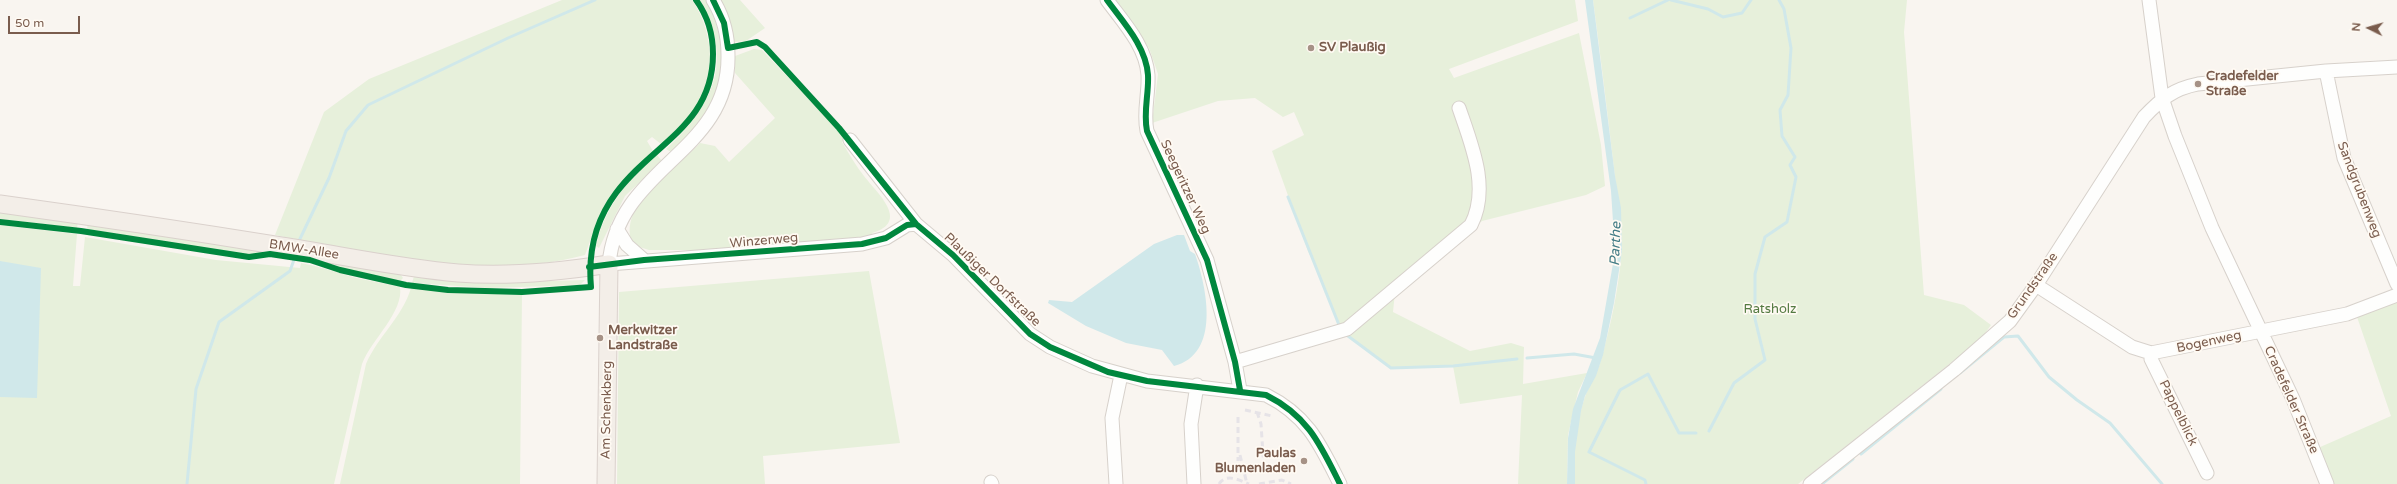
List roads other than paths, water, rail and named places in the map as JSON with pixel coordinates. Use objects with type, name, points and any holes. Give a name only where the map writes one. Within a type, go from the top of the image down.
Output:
[{"type":"main road","name":"BMW-Allee","points":[[0,204],[284,246],[409,267],[459,273],[510,274],[544,272],[609,264]]},
{"type":"main road","name":"Am Schenkberg","points":[[606,484],[609,264]]},
{"type":"street","points":[[609,264],[617,229],[640,190],[696,137],[718,104],[726,80],[728,48],[724,23],[713,0]]},
{"type":"street","name":"Seegeritzer Weg","points":[[1106,0],[1144,55],[1148,74],[1145,120],[1147,131],[1207,260],[1235,362],[1240,390]]},
{"type":"street","name":"Cradefelder Straße","points":[[2149,0],[2162,98],[2175,136],[2212,228],[2293,399],[2327,484]]},
{"type":"street","name":"Grundstraße","points":[[1810,484],[1954,370],[2010,321],[2036,285],[2144,117],[2162,98],[2181,87],[2198,84],[2326,71],[2397,67]]},
{"type":"street","name":"Sandgrubenweg","points":[[2326,71],[2344,158],[2397,284]]},
{"type":"street","points":[[1235,362],[1347,329],[1471,226],[1478,212],[1480,194],[1479,177],[1459,108]]},
{"type":"street","name":"Plaußiger Dorfstraße","points":[[850,140],[916,224],[953,256],[1030,334],[1050,347],[1072,358],[1121,375],[1147,381],[1240,390],[1266,395],[1296,414],[1316,436],[1340,484]]},
{"type":"street","name":"Winzerweg","points":[[609,264],[644,260],[862,244],[886,238],[907,225],[916,224]]},
{"type":"street","points":[[617,229],[626,245],[644,260]]},
{"type":"street","name":"Bogenweg","points":[[2036,285],[2132,348],[2151,353],[2347,314],[2397,295]]},
{"type":"street","name":"Pappelblick","points":[[2151,353],[2151,359],[2206,473]]},
{"type":"street","points":[[1116,484],[1112,418],[1121,375]]},
{"type":"street","points":[[1194,484],[1191,424],[1197,385]]},
{"type":"water","name":"Parthe","points":[[1585,0],[1593,0],[1615,176],[1621,208],[1622,251],[1614,303],[1603,355],[1596,376],[1585,396],[1581,411],[1575,452],[1575,484],[1567,484],[1568,438],[1573,409],[1600,338],[1615,252],[1611,191]]},
{"type":"water","points":[[1177,235],[1184,235],[1190,251],[1195,254],[1206,301],[1207,318],[1204,334],[1199,348],[1189,359],[1174,366],[1162,350],[1126,343],[1086,326],[1048,303],[1049,300],[1072,302],[1154,244]]},
{"type":"water","points":[[0,261],[41,268],[37,398],[0,397]]},
{"type":"waterway","points":[[298,243],[329,178],[346,131],[368,105],[508,38],[595,0]]},
{"type":"waterway","points":[[1630,18],[1668,0]]},
{"type":"waterway","points":[[1671,0],[1708,9],[1723,17],[1742,13],[1751,0]]},
{"type":"waterway","points":[[1709,431],[1734,383],[1765,360],[1755,319],[1755,274],[1765,237],[1787,222],[1796,177],[1790,165],[1795,157],[1782,136],[1780,110],[1788,95],[1791,48],[1784,9],[1779,0]]},
{"type":"waterway","points":[[1288,197],[1339,325]]},
{"type":"waterway","points":[[187,484],[196,389],[219,322],[290,271],[296,254]]},
{"type":"waterway","points":[[1348,336],[1391,368],[1453,366],[1517,359]]},
{"type":"waterway","points":[[1960,373],[2004,337],[2018,336],[2049,377],[2077,400],[2110,423],[2162,484]]},
{"type":"waterway","points":[[1527,358],[1574,354],[1596,358]]},
{"type":"waterway","points":[[1646,484],[1645,480],[1589,452],[1620,390],[1648,374],[1679,433],[1696,433]]},
{"type":"waterway","points":[[1861,454],[1941,389]]},
{"type":"waterway","points":[[1822,484],[1853,459]]},
{"type":"railway","points":[[1245,410],[1272,416]]},
{"type":"railway","points":[[1257,412],[1261,424],[1264,469]]},
{"type":"railway","points":[[1238,417],[1238,461]]},
{"type":"railway","points":[[1240,455],[1247,484]]},
{"type":"railway","points":[[1219,484],[1225,479],[1229,478],[1237,479],[1249,484]]},
{"type":"railway","points":[[1259,484],[1282,480],[1291,484]]},
{"type":"place","name":"SV Plaußig","points":[[1311,48]]},
{"type":"place","name":"Cradefelder Straße","points":[[2198,84]]},
{"type":"place","name":"Merkwitzer Landstraße","points":[[600,338]]},
{"type":"place","name":"Paulas Blumenladen","points":[[1304,461]]},
{"type":"park label","name":"Ratsholz","points":[[1770,310]]}]
